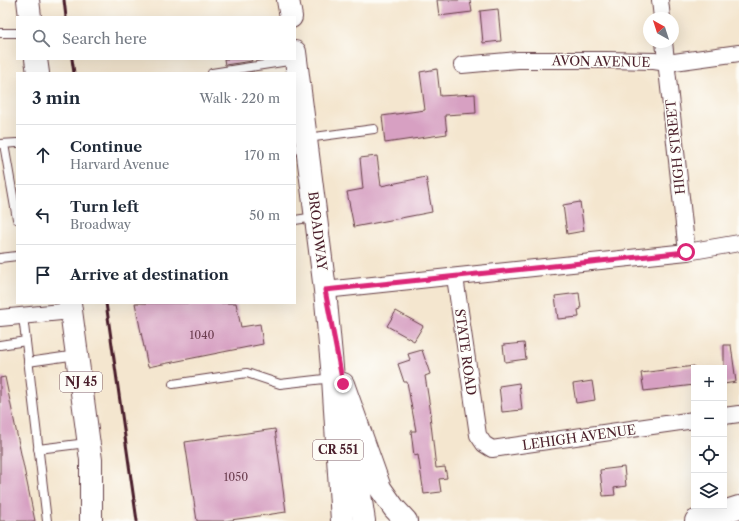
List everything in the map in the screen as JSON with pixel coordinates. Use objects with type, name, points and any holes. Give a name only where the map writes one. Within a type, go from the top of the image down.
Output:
[{"type":"main road","points":[[28,0],[30,16]]},
{"type":"main road","points":[[288,0],[291,16]]},
{"type":"main road","name":"BROADWAY","points":[[296,56],[306,138],[305,219],[325,290],[364,521]]},
{"type":"main road","points":[[36,60],[38,72]]},
{"type":"main road","name":"NJ 45","points":[[70,307],[90,452],[104,521]]},
{"type":"main road","points":[[340,380],[380,488],[394,508],[406,521]]},
{"type":"main road","name":"BROADWAY","points":[[340,380],[342,521]]},
{"type":"main road","name":"NJ 45","points":[[90,452],[91,521]]},
{"type":"main road","points":[[696,521],[739,507]]},
{"type":"street","points":[[660,0],[661,12]]},
{"type":"street","name":"HIGH STREET","points":[[665,48],[686,252]]},
{"type":"street","name":"AVON AVENUE","points":[[462,65],[525,60],[607,60],[654,61],[667,63],[739,53]]},
{"type":"street","points":[[325,290],[686,252],[739,243]]},
{"type":"street","name":"STATE ROAD","points":[[455,277],[476,426]]},
{"type":"street","points":[[0,318],[23,316],[70,307]]},
{"type":"street","points":[[727,416],[739,414]]},
{"type":"street","name":"LEHIGH AVENUE","points":[[476,426],[478,436],[484,444],[492,449],[691,420]]},
{"type":"lane","points":[[0,33],[16,33]]},
{"type":"lane","points":[[217,72],[276,60]]},
{"type":"lane","points":[[306,138],[374,129]]},
{"type":"lane","points":[[16,143],[2,144],[16,214]]},
{"type":"lane","points":[[0,259],[16,256]]},
{"type":"lane","points":[[23,316],[47,521]]},
{"type":"lane","points":[[0,345],[26,341]]},
{"type":"lane","points":[[28,362],[77,355]]},
{"type":"lane","points":[[173,384],[247,372],[280,384],[340,380]]},
{"type":"lane","points":[[38,449],[90,452]]},
{"type":"building","points":[[437,0],[470,0],[472,12],[439,16]]},
{"type":"building","points":[[498,9],[501,41],[483,43],[480,11]]},
{"type":"building","points":[[224,60],[252,61],[225,65]]},
{"type":"building","points":[[437,69],[440,96],[475,94],[476,113],[445,115],[447,134],[385,143],[382,116],[425,110],[420,72]]},
{"type":"building","points":[[377,156],[381,186],[426,177],[432,212],[354,227],[347,192],[363,189],[360,158]]},
{"type":"building","points":[[580,202],[584,231],[567,234],[563,205]]},
{"type":"building","points":[[579,293],[581,309],[578,310],[579,317],[558,319],[555,296]]},
{"type":"building","points":[[135,304],[236,304],[241,327],[260,324],[263,344],[148,367]]},
{"type":"building","points":[[396,311],[423,326],[414,341],[387,326]]},
{"type":"building","points":[[524,343],[526,359],[505,362],[503,345]]},
{"type":"building","points":[[724,345],[731,345],[736,382],[727,384],[727,365],[724,365]]},
{"type":"building","points":[[422,350],[430,374],[425,376],[431,414],[436,468],[445,467],[447,478],[439,479],[441,492],[424,494],[418,455],[414,456],[411,431],[416,431],[407,382],[404,382],[398,364],[410,360],[408,354]]},
{"type":"building","points":[[691,366],[691,385],[644,391],[641,373]]},
{"type":"building","points":[[5,377],[35,521],[0,521],[0,378]]},
{"type":"building","points":[[592,381],[595,400],[576,403],[573,384]]},
{"type":"building","points":[[519,383],[522,410],[502,412],[499,386]]},
{"type":"building","points":[[275,429],[286,512],[224,521],[197,521],[185,442]]},
{"type":"building","points":[[624,467],[626,486],[614,488],[615,495],[603,496],[600,470]]},
{"type":"railway","points":[[64,0],[66,16]]},
{"type":"railway","points":[[72,60],[74,72]]},
{"type":"railway","points":[[106,304],[137,521]]},
{"type":"route","points":[[343,384],[325,290],[686,252]]}]
